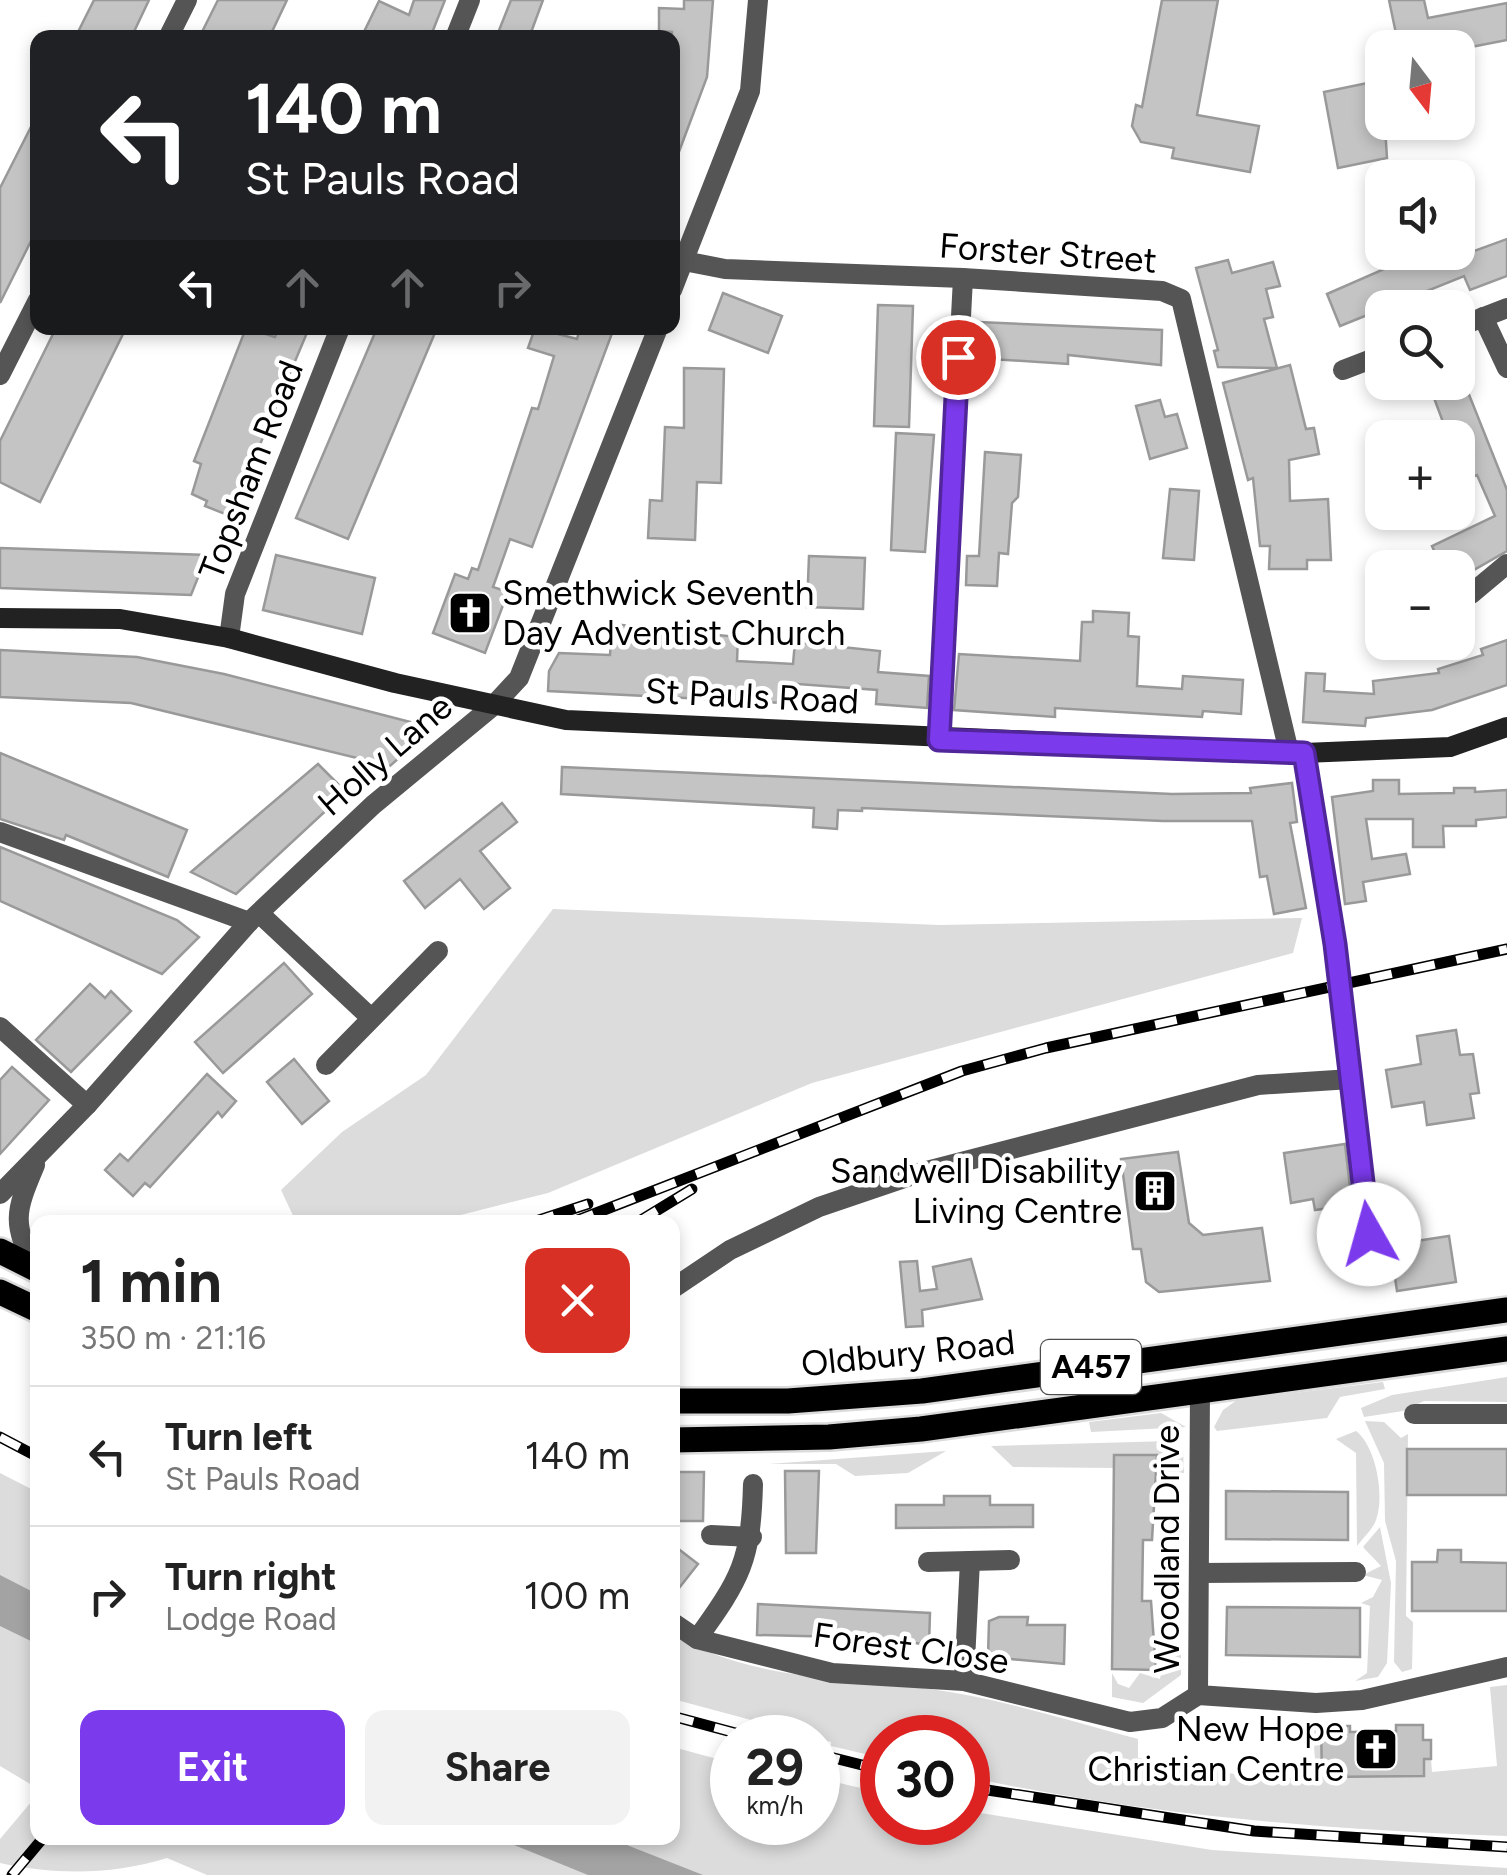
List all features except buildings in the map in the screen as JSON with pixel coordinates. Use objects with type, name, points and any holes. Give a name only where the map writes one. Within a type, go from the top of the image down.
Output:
[{"type":"main road","name":"St Pauls Road","points":[[0,618],[120,619],[229,638],[494,706],[566,720],[724,724],[939,740],[1297,753],[1450,747],[1507,727]]},
{"type":"main road","points":[[0,1251],[30,1266]]},
{"type":"main road","points":[[0,1292],[30,1306]]},
{"type":"main road","name":"Oldbury Road","points":[[680,1401],[788,1401],[922,1390],[1507,1310]]},
{"type":"main road","name":"Oldbury Road","points":[[680,1440],[902,1430],[1507,1349]]},
{"type":"street","points":[[172,30],[187,0]]},
{"type":"street","points":[[458,30],[470,0]]},
{"type":"street","points":[[680,271],[750,91],[758,0]]},
{"type":"street","name":"Forster Street","points":[[684,261],[725,269],[962,278],[1162,292],[1181,299],[1297,753]]},
{"type":"street","points":[[939,740],[962,278]]},
{"type":"street","points":[[1475,320],[1507,308]]},
{"type":"street","points":[[0,375],[30,316]]},
{"type":"street","points":[[1483,317],[1507,368]]},
{"type":"street","name":"Topsham Road","points":[[229,638],[235,594],[337,335]]},
{"type":"street","name":"Holly Lane","points":[[0,1194],[87,1105],[254,918],[373,805],[494,706],[519,678],[655,335]]},
{"type":"street","points":[[1343,370],[1365,362]]},
{"type":"street","points":[[1475,591],[1507,564]]},
{"type":"street","points":[[1297,753],[1335,944],[1369,1234]]},
{"type":"street","points":[[0,832],[254,918],[370,1017]]},
{"type":"street","points":[[326,1065],[438,951]]},
{"type":"street","points":[[0,1027],[87,1105]]},
{"type":"street","points":[[680,1283],[730,1250],[819,1207],[919,1173],[1258,1084],[1351,1079]]},
{"type":"street","name":"Holly Lane","points":[[30,1258],[17,1218],[38,1158]]},
{"type":"street","name":"Woodland Drive","points":[[1200,1391],[1198,1695],[1316,1703],[1362,1700],[1507,1667]]},
{"type":"street","points":[[1414,1414],[1507,1414]]},
{"type":"street","points":[[698,1640],[742,1574],[752,1537],[753,1484]]},
{"type":"street","points":[[711,1535],[752,1537]]},
{"type":"street","points":[[928,1562],[1010,1560]]},
{"type":"street","points":[[964,1681],[970,1561]]},
{"type":"street","points":[[1199,1573],[1356,1572]]},
{"type":"street","name":"Forest Close","points":[[680,1628],[698,1640],[832,1672],[964,1681],[1130,1722],[1162,1718],[1198,1695]]},
{"type":"shaded area","points":[[553,909],[939,925],[1302,918],[1293,953],[812,1083],[548,1193],[461,1215],[293,1215],[281,1190],[342,1132],[426,1075]]},
{"type":"shaded area","points":[[1507,1377],[1507,1402],[1424,1401],[1403,1411],[1364,1417],[1361,1408],[1392,1395]]},
{"type":"shaded area","points":[[1383,1382],[1385,1389],[1340,1397],[1327,1418],[1217,1431],[1214,1427],[1223,1410],[1237,1400]]},
{"type":"shaded area","points":[[1161,1413],[1186,1427],[1091,1432],[1089,1422]]},
{"type":"shaded area","points":[[1365,1421],[1384,1422],[1401,1438],[1408,1434],[1406,1616],[1413,1622],[1412,1669],[1402,1672],[1394,1662],[1396,1561],[1385,1521],[1384,1463]]},
{"type":"shaded area","points":[[1356,1431],[1373,1459],[1379,1498],[1375,1523],[1357,1546],[1356,1453],[1336,1439]]},
{"type":"shaded area","points":[[1172,1441],[1183,1451],[1184,1473],[1157,1472],[1157,1455],[1115,1455],[1114,1468],[1013,1467],[991,1446]]},
{"type":"shaded area","points":[[946,1451],[908,1473],[855,1476],[836,1464],[769,1464]]},
{"type":"shaded area","points":[[0,1473],[30,1488],[30,1784],[0,1766]]},
{"type":"shaded area","points":[[1380,1527],[1391,1583],[1387,1663],[1378,1677],[1355,1681],[1367,1673],[1370,1606],[1361,1603],[1373,1597],[1382,1580],[1363,1575],[1381,1566],[1363,1547]]},
{"type":"shaded area","points":[[0,1575],[30,1590],[30,1641],[0,1626]]},
{"type":"shaded area","points":[[680,1637],[731,1660],[762,1668],[950,1692],[1058,1717],[1138,1739],[1138,1758],[1235,1774],[1317,1780],[1312,1726],[1321,1726],[1322,1777],[1423,1776],[1424,1759],[1431,1759],[1432,1772],[1497,1766],[1490,1687],[1507,1685],[1507,1836],[1372,1830],[1168,1811],[990,1781],[990,1715],[860,1715],[860,1753],[840,1748],[840,1715],[732,1715],[680,1701]]},
{"type":"shaded area","points":[[1164,1653],[1181,1653],[1181,1675],[1143,1703],[1112,1697],[1112,1673],[1118,1684],[1129,1688],[1140,1673],[1160,1679]]},
{"type":"shaded area","points":[[680,1749],[710,1757],[710,1845],[840,1845],[840,1783],[860,1788],[860,1845],[990,1845],[990,1815],[1212,1850],[1507,1868],[1507,1875],[207,1875],[167,1858],[126,1868],[84,1871],[41,1870],[0,1863],[0,1839],[30,1803],[30,1845],[680,1845]]},
{"type":"shaded area","points":[[514,1845],[627,1845],[703,1875],[588,1875]]},
{"type":"railway","points":[[591,1215],[962,1071],[1046,1048],[1507,949]]},
{"type":"railway","points":[[649,1215],[692,1189]]},
{"type":"railway","points":[[554,1215],[588,1204]]},
{"type":"railway","points":[[0,1437],[30,1453]]},
{"type":"railway","points":[[680,1718],[710,1726]]},
{"type":"railway","points":[[840,1760],[860,1764]]},
{"type":"railway","points":[[990,1790],[1254,1831],[1507,1847]]},
{"type":"railway","points":[[12,1875],[37,1845]]},
{"type":"place","name":"Smethwick Seventh Day Adventist Church","points":[[470,613]]},
{"type":"place","name":"Sandwell Disability Living Centre","points":[[1155,1191]]},
{"type":"place","name":"New Hope Christian Centre","points":[[1376,1749]]},
{"type":"route","points":[[958,357],[939,740],[1304,753],[1335,944],[1369,1234]]}]
